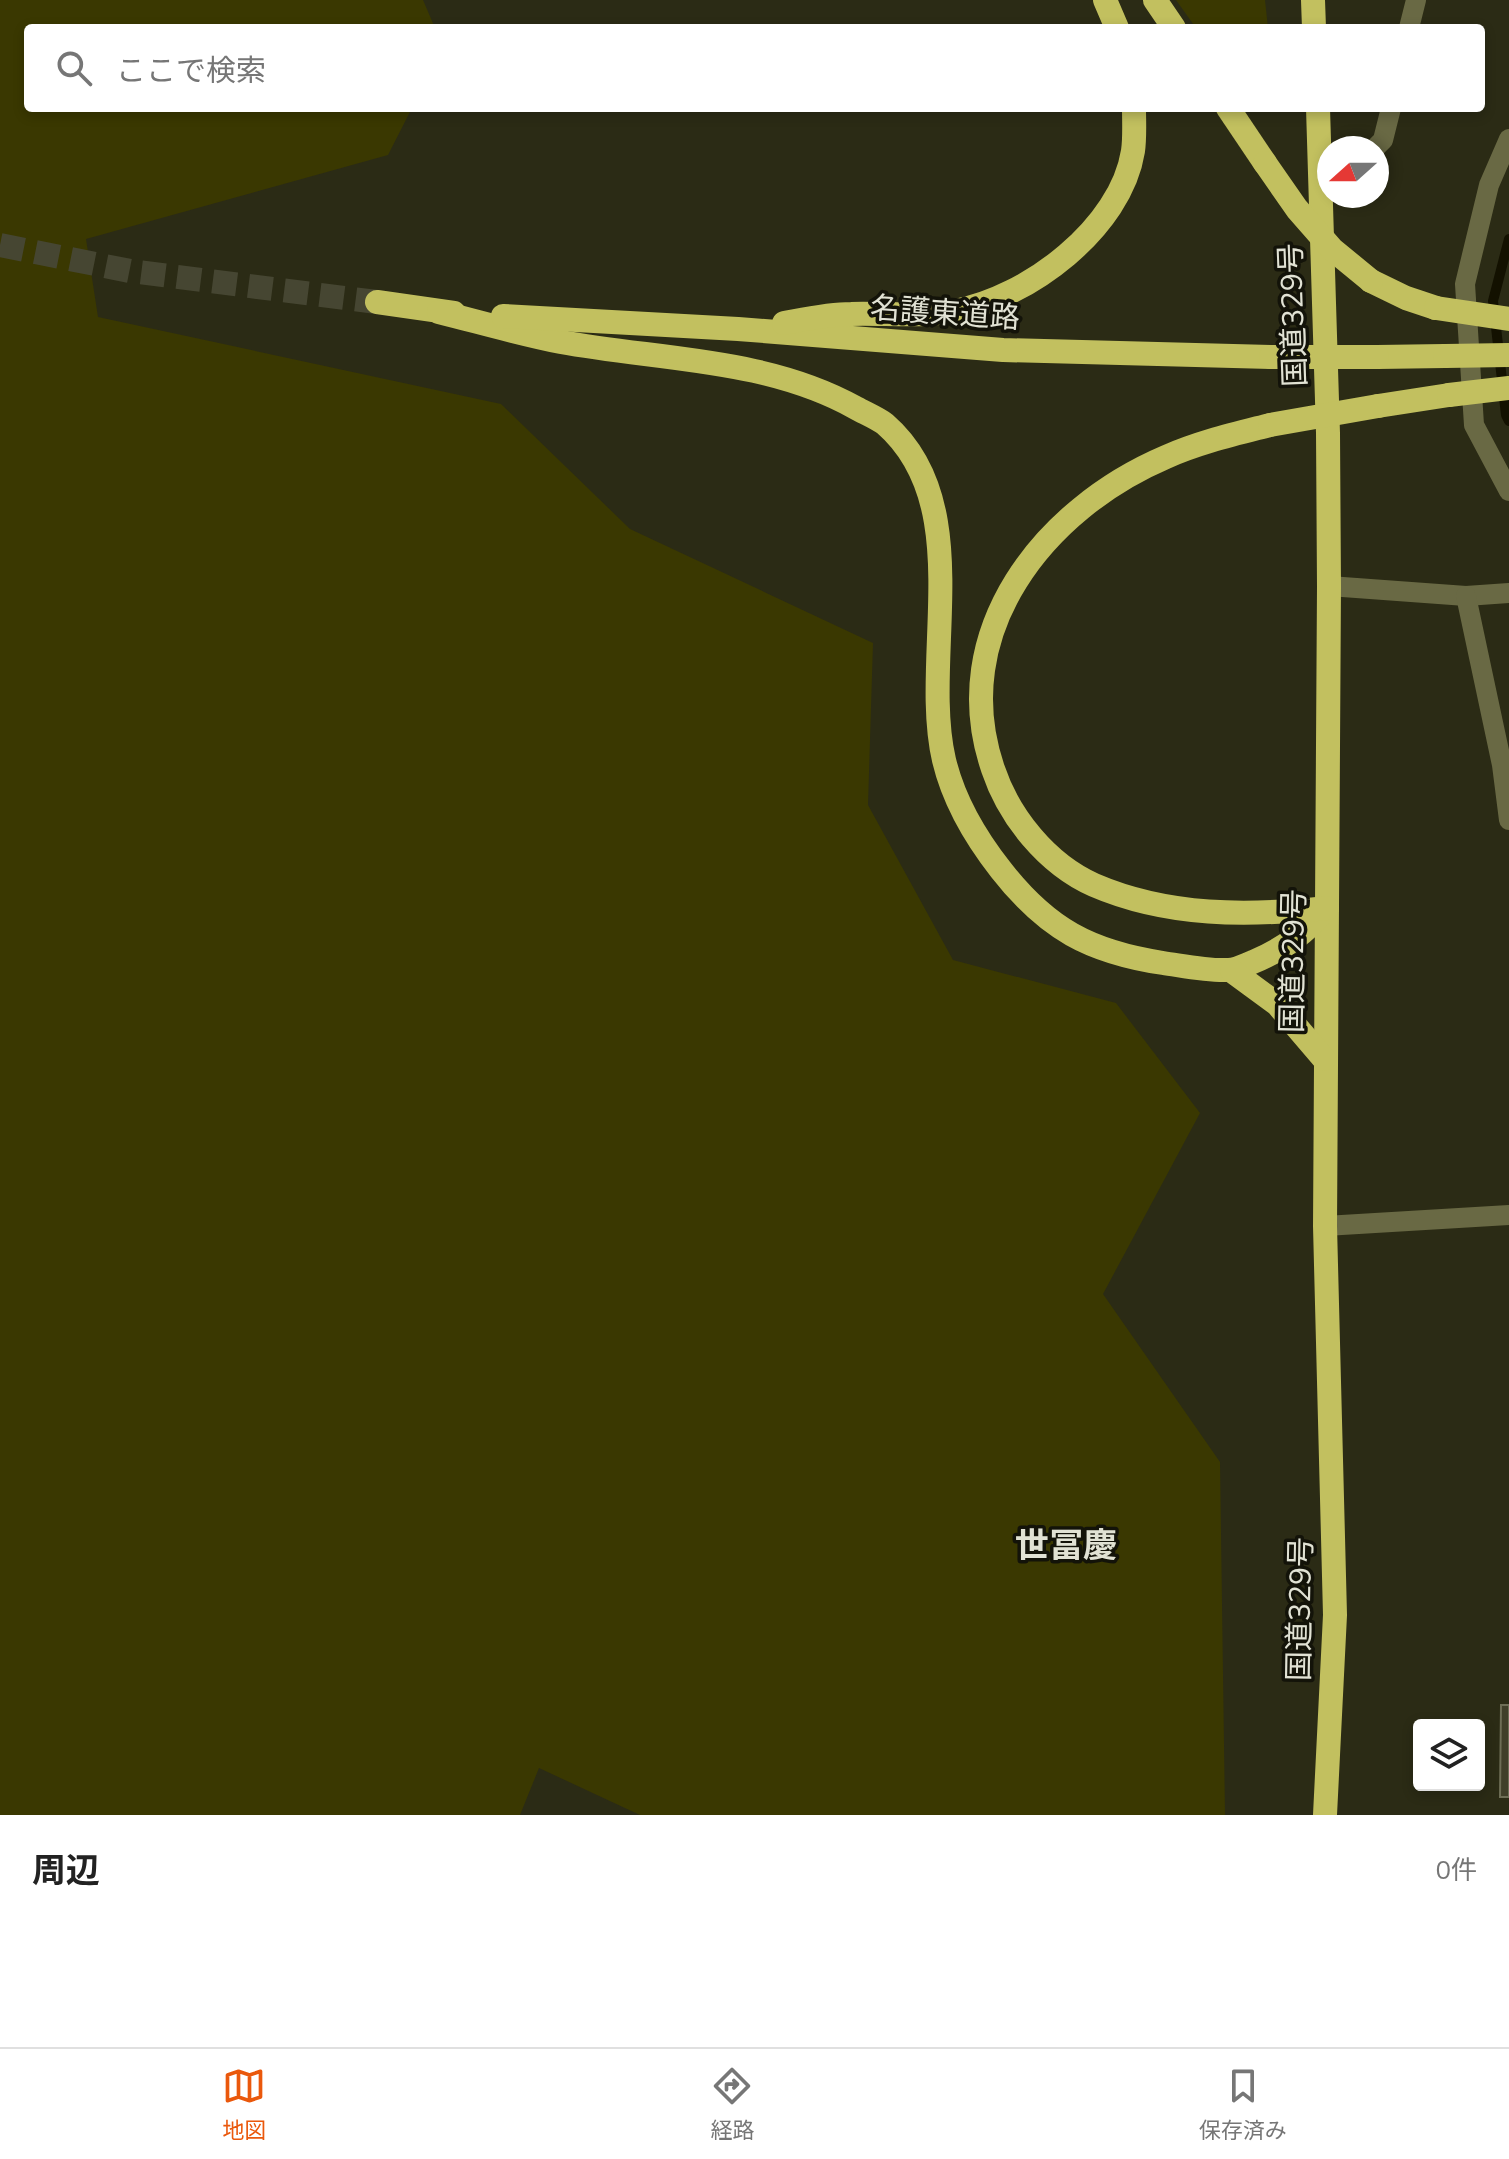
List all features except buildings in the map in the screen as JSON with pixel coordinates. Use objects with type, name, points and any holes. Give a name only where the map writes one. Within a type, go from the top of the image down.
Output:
[{"type":"highway","points":[[1105,0],[1115,24]]},
{"type":"highway","points":[[1155,0],[1171,24]]},
{"type":"highway","points":[[1313,0],[1314,24]]},
{"type":"highway","points":[[738,329],[847,314],[954,311],[989,302],[1028,282],[1070,254],[1098,223],[1121,185],[1133,153],[1134,112]]},
{"type":"highway","points":[[1231,112],[1297,209],[1332,249],[1371,281],[1436,308],[1509,319]]},
{"type":"highway","name":"国道329号","points":[[1318,112],[1321,136]]},
{"type":"highway","name":"国道329号","points":[[1325,208],[1329,586],[1325,1226],[1335,1615],[1325,1815]]},
{"type":"highway","name":"名護東道路","points":[[377,302],[439,312],[738,329],[1003,350],[1271,357],[1509,355]]},
{"type":"highway","points":[[439,312],[558,341],[766,373],[832,394],[884,423],[924,478],[938,536],[941,610],[938,717],[943,758],[956,799],[973,832],[1015,887],[1045,918],[1080,939],[1113,952],[1148,961],[1232,971],[1277,1004],[1324,1059]]},
{"type":"highway","points":[[1327,908],[1235,914],[1163,906],[1092,884],[1064,865],[1017,819],[1001,793],[982,731],[983,666],[991,634],[1002,604],[1037,550],[1079,510],[1120,481],[1165,457],[1215,439],[1270,425],[1509,388]]},
{"type":"highway","points":[[1232,971],[1288,946],[1327,908]]},
{"type":"street","points":[[1410,24],[1416,0]]},
{"type":"street","points":[[1384,136],[1390,112]]},
{"type":"street","points":[[1509,139],[1489,185],[1465,284],[1474,425],[1509,491]]},
{"type":"street","points":[[1329,586],[1466,596],[1509,593]]},
{"type":"street","points":[[1466,596],[1502,765],[1509,820]]},
{"type":"street","points":[[1325,1226],[1509,1215]]},
{"type":"shaded area","points":[[0,0],[423,0],[433,24],[24,24],[24,112],[410,112],[388,155],[86,239],[98,317],[501,404],[630,529],[873,643],[868,805],[953,960],[1116,1003],[1200,1113],[1103,1294],[1220,1462],[1225,1815],[640,1815],[539,1768],[520,1815],[0,1815]]},
{"type":"shaded area","points":[[1176,0],[1265,0],[1268,24],[1193,24]]},
{"type":"waterway","points":[[1509,239],[1493,301],[1509,421]]},
{"type":"tunnel","points":[[0,245],[130,271],[377,302]]},
{"type":"district","name":"世冨慶","points":[[1066,1545]]}]
